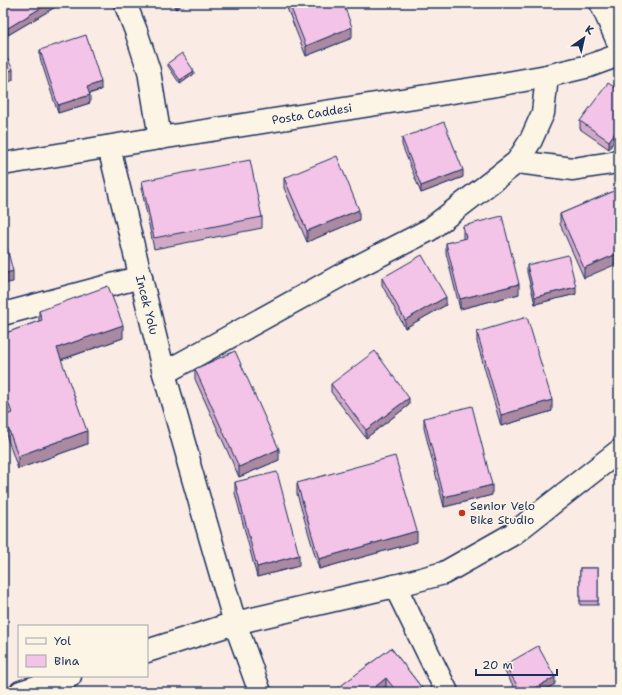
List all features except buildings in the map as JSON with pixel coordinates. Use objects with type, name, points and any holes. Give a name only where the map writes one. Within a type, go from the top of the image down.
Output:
[{"type":"street","points":[[125,3],[142,46],[149,71],[160,138]]},
{"type":"street","points":[[600,3],[619,44]]},
{"type":"street","name":"Posta Caddesi","points":[[3,164],[497,85],[547,76],[589,66],[619,55]]},
{"type":"street","points":[[164,373],[345,273],[429,230],[517,162],[531,140],[543,113],[547,76]]},
{"type":"street","name":"Incek Yolu","points":[[109,147],[164,373],[189,460],[188,462],[235,623],[260,692]]},
{"type":"street","points":[[517,162],[574,169],[612,163],[619,160]]},
{"type":"street","points":[[3,314],[141,277]]},
{"type":"street","points":[[148,651],[235,623],[396,586],[444,573],[513,534],[619,451]]},
{"type":"street","points":[[396,586],[447,692]]},
{"type":"street","points":[[20,692],[67,677]]},
{"type":"place","name":"Senior Velo Bike Studio","points":[[462,513]]}]
